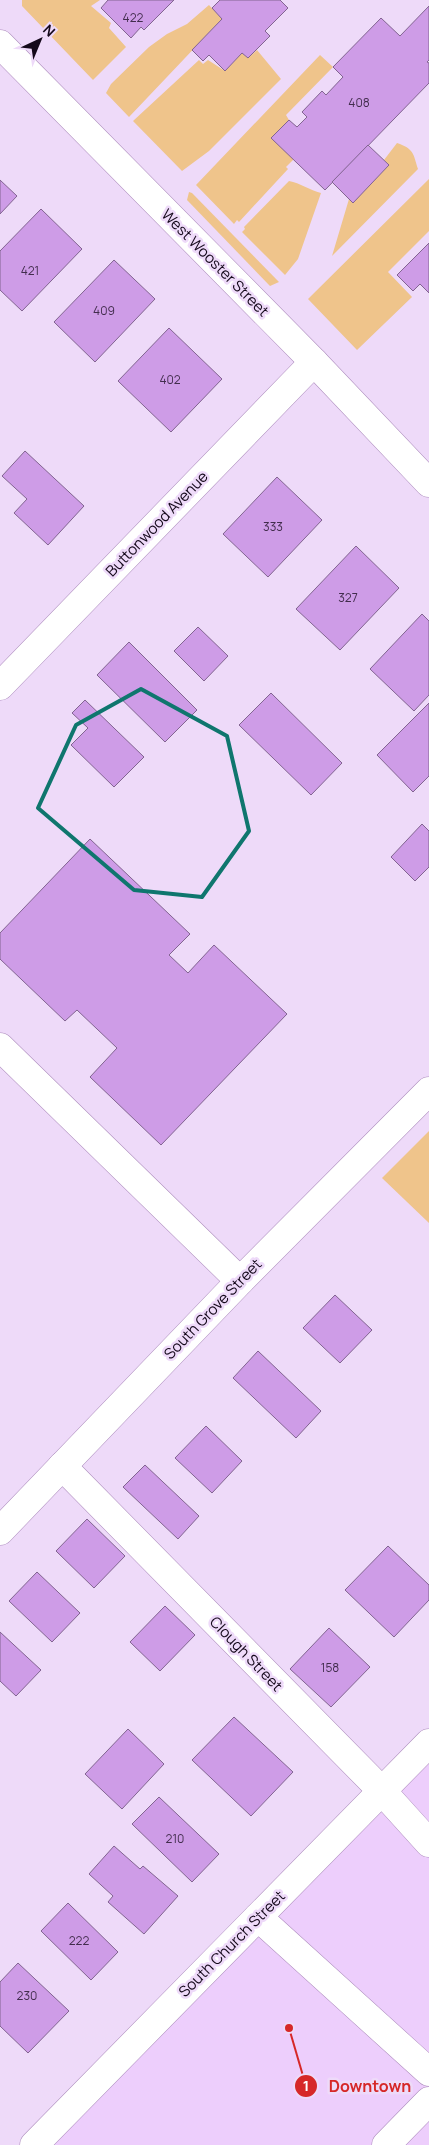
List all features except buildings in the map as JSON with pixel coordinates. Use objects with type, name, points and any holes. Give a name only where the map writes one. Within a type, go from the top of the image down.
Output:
[{"type":"street","name":"West Wooster Street","points":[[0,44],[314,362],[429,483]]},
{"type":"street","name":"Buttonwood Avenue","points":[[0,686],[314,362]]},
{"type":"street","points":[[0,1047],[240,1281]]},
{"type":"street","name":"South Grove Street","points":[[0,1531],[240,1281],[429,1091]]},
{"type":"street","name":"Clough Street","points":[[62,1466],[382,1792],[429,1843]]},
{"type":"street","name":"South Church Street","points":[[34,2145],[429,1743]]},
{"type":"street","points":[[258,1917],[429,2072]]},
{"type":"street","points":[[386,2145],[429,2101]]},
{"type":"highlighted area","points":[[141,689],[227,736],[249,831],[202,897],[134,890],[38,808],[76,725]]},
{"type":"shaded area","points":[[22,0],[100,0],[91,6],[111,23],[109,28],[126,47],[93,80],[22,6]]},
{"type":"shaded area","points":[[209,5],[222,19],[129,117],[106,93],[111,84],[149,47],[167,34],[187,24]]},
{"type":"shaded area","points":[[257,50],[281,79],[209,151],[182,171],[133,121],[199,60],[203,64],[208,60],[225,71],[242,53],[248,58]]},
{"type":"shaded area","points":[[320,55],[333,67],[286,115],[289,120],[272,138],[294,159],[286,167],[288,169],[239,222],[237,220],[234,224],[196,185]]},
{"type":"shaded area","points":[[397,143],[407,147],[412,152],[418,169],[332,256],[349,199],[353,202],[389,165],[384,160]]},
{"type":"shaded area","points":[[429,179],[429,231],[388,272],[412,297],[357,350],[308,299]]},
{"type":"shaded area","points":[[289,181],[321,193],[298,259],[285,275],[242,232],[245,229],[244,227]]},
{"type":"shaded area","points":[[189,192],[279,282],[270,286],[187,200]]},
{"type":"shaded area","points":[[429,1131],[429,1223],[382,1178]]},
{"type":"shaded area","points":[[429,1743],[429,2145],[34,2145]]},
{"type":"place","name":"Downtown","points":[[289,2028]]}]
